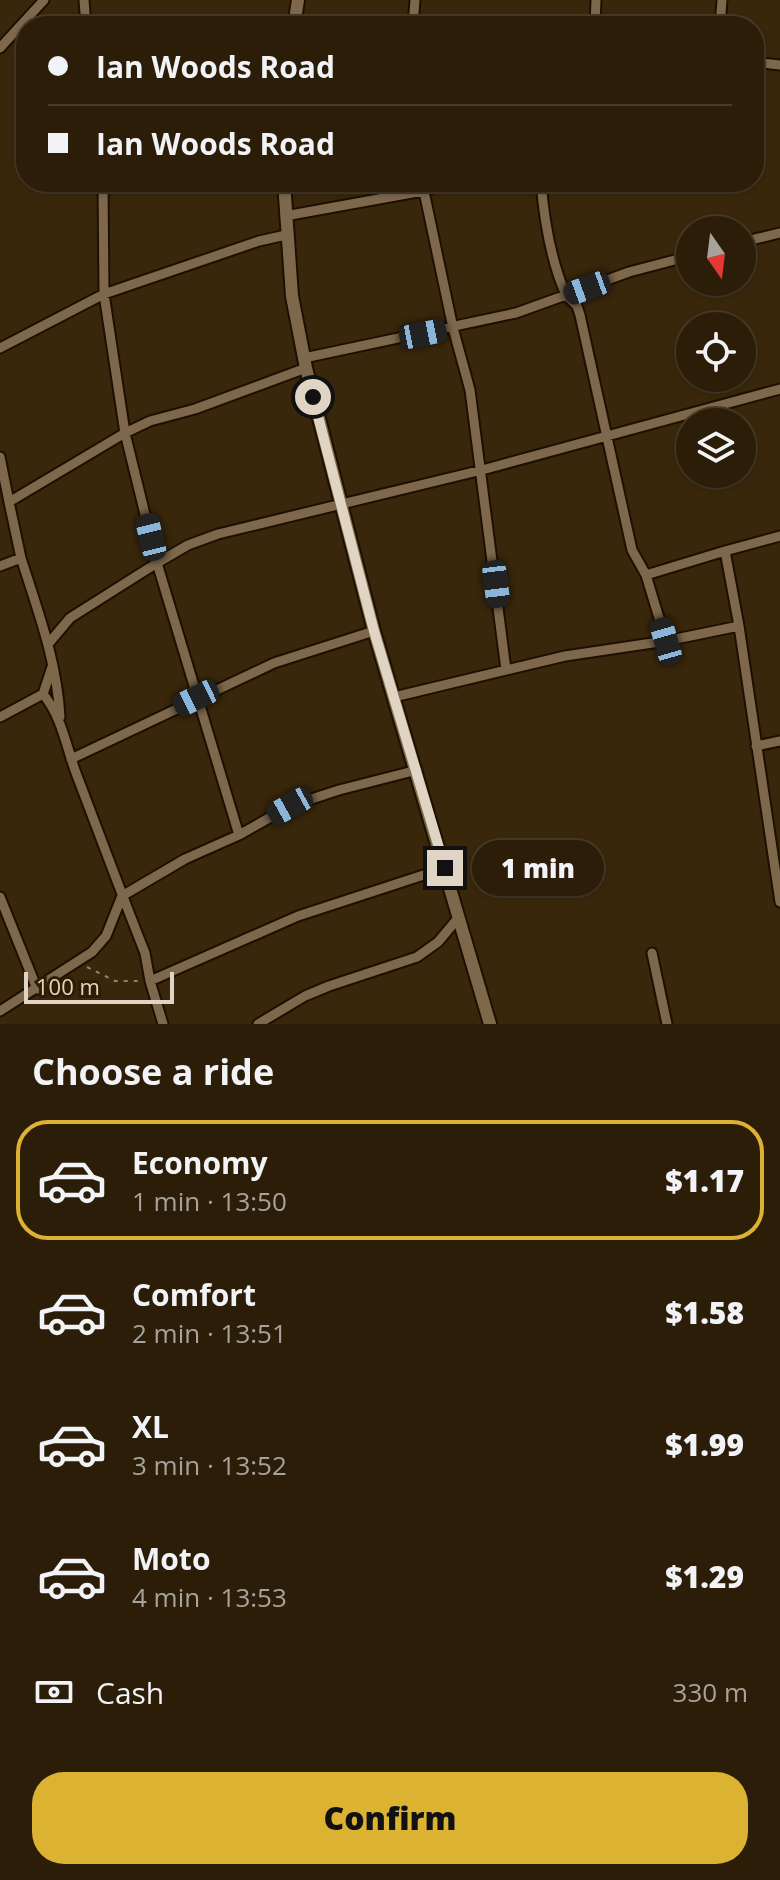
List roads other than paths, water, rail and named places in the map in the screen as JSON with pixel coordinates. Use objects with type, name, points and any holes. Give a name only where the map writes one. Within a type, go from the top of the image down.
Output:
[{"type":"street","points":[[29,16],[44,0]]},
{"type":"street","points":[[0,48],[16,31]]},
{"type":"street","points":[[103,192],[104,294],[125,433],[157,563],[239,835]]},
{"type":"street","points":[[284,192],[292,296],[305,363],[374,631],[490,1024]]},
{"type":"street","points":[[285,216],[399,192]]},
{"type":"street","points":[[424,192],[453,328],[470,390],[506,670]]},
{"type":"street","points":[[542,192],[548,230],[566,295],[577,306],[580,315],[632,550],[646,575],[666,641]]},
{"type":"street","points":[[756,239],[780,233]]},
{"type":"street","points":[[0,348],[104,294],[259,241],[286,235]]},
{"type":"street","points":[[9,502],[150,421],[195,409],[305,363],[516,313],[629,272],[676,260]]},
{"type":"street","points":[[49,643],[70,618],[188,545],[218,534],[482,470],[780,389]]},
{"type":"street","points":[[0,457],[21,558],[49,643],[59,688],[61,724],[71,759],[145,953],[163,1024]]},
{"type":"street","points":[[646,575],[780,536]]},
{"type":"street","points":[[725,551],[780,902]]},
{"type":"street","points":[[0,566],[21,558]]},
{"type":"street","points":[[394,697],[565,656],[739,626]]},
{"type":"street","points":[[71,759],[274,663],[374,631]]},
{"type":"street","points":[[0,717],[43,694],[52,667]]},
{"type":"street","points":[[43,694],[61,724]]},
{"type":"street","points":[[756,746],[780,741]]},
{"type":"street","points":[[0,1011],[92,952],[106,936],[122,896],[185,859],[239,835],[290,806],[417,770]]},
{"type":"street","points":[[150,981],[298,916],[445,868]]},
{"type":"street","points":[[0,897],[37,989]]},
{"type":"street","points":[[258,1024],[317,991],[417,957],[438,942],[459,917]]},
{"type":"street","points":[[652,953],[667,1024]]}]
